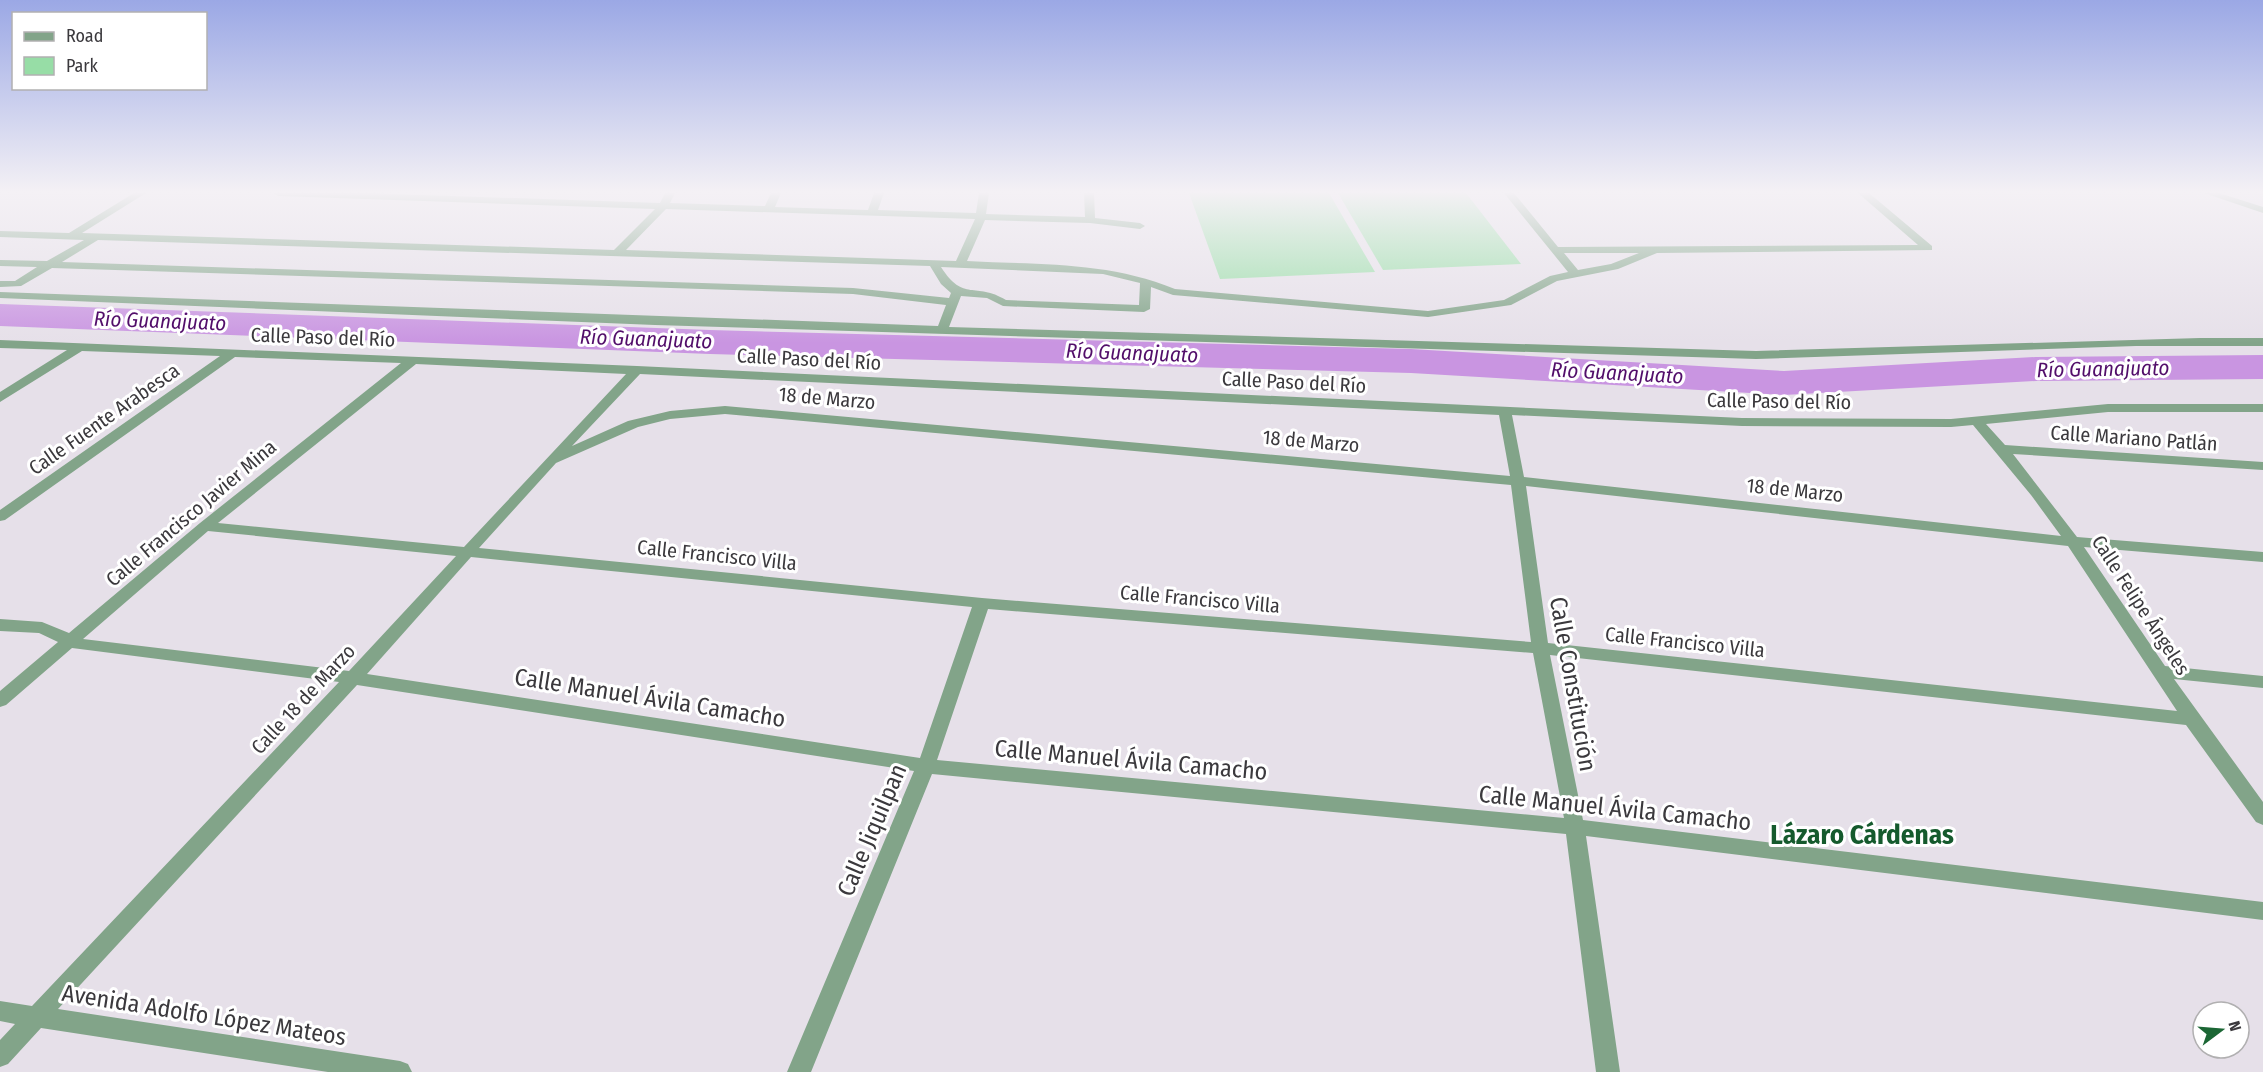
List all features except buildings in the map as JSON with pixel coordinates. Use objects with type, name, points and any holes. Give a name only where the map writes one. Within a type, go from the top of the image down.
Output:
[{"type":"street","points":[[0,291],[22,281],[86,243]]},
{"type":"street","points":[[281,243],[960,264],[1103,271],[1146,281],[1173,292],[1428,314],[1507,303],[1554,278],[1614,267],[1657,249]]},
{"type":"street","points":[[617,254],[628,243]]},
{"type":"street","points":[[960,264],[969,243]]},
{"type":"street","points":[[1548,243],[1575,274]]},
{"type":"street","points":[[1554,250],[1928,248],[1922,243]]},
{"type":"street","points":[[0,263],[853,291],[955,297],[990,295],[1003,303],[1144,309],[1146,281]]},
{"type":"street","points":[[933,264],[955,297]]},
{"type":"street","points":[[22,281],[31,296]]},
{"type":"street","name":"Calle Paso del Río","points":[[0,291],[31,296],[942,330],[1756,356],[1908,352],[2047,344],[2263,342]]},
{"type":"street","points":[[942,330],[955,297]]},
{"type":"street","name":"Calle Paso del Río","points":[[0,344],[637,370],[1742,422],[1977,421],[2108,408],[2263,408]]},
{"type":"street","points":[[0,398],[80,347]]},
{"type":"street","name":"Calle Fuente Arabesca","points":[[0,517],[231,354]]},
{"type":"street","name":"Calle Francisco Javier Mina","points":[[0,701],[206,526],[413,360]]},
{"type":"street","name":"Calle 18 de Marzo","points":[[0,1056],[637,370]]},
{"type":"street","name":"18 de Marzo","points":[[551,460],[633,424],[670,416],[725,410],[1518,481],[2075,542],[2263,557]]},
{"type":"street","name":"Calle Constitución","points":[[1505,411],[1518,481],[1540,648],[1575,827],[1608,1072]]},
{"type":"street","name":"Calle Felipe Ángeles","points":[[1977,421],[2002,449],[2075,542],[2191,719],[2263,817]]},
{"type":"street","name":"Calle Mariano Patlán","points":[[2002,449],[2263,466]]},
{"type":"street","name":"Calle Francisco Villa","points":[[206,526],[982,603],[1540,648],[2191,719]]},
{"type":"street","name":"Calle Jiquilpan","points":[[799,1072],[926,766],[982,603]]},
{"type":"street","name":"Calle Manuel Ávila Camacho","points":[[0,625],[42,628],[80,645],[353,678],[926,766],[1575,827],[2263,911]]},
{"type":"street","points":[[2161,672],[2263,682]]},
{"type":"street","name":"Avenida Adolfo López Mateos","points":[[0,1011],[399,1072]]},
{"type":"green space","points":[[1207,243],[1358,243],[1375,272],[1220,279]]},
{"type":"green space","points":[[1367,243],[1505,243],[1521,264],[1383,270]]},
{"type":"waterway","name":"Río Guanajuato","points":[[0,315],[710,342],[1411,361],[1784,383],[2036,369],[2263,367]]},
{"type":"district","name":"Lázaro Cárdenas","points":[[1862,835]]}]
